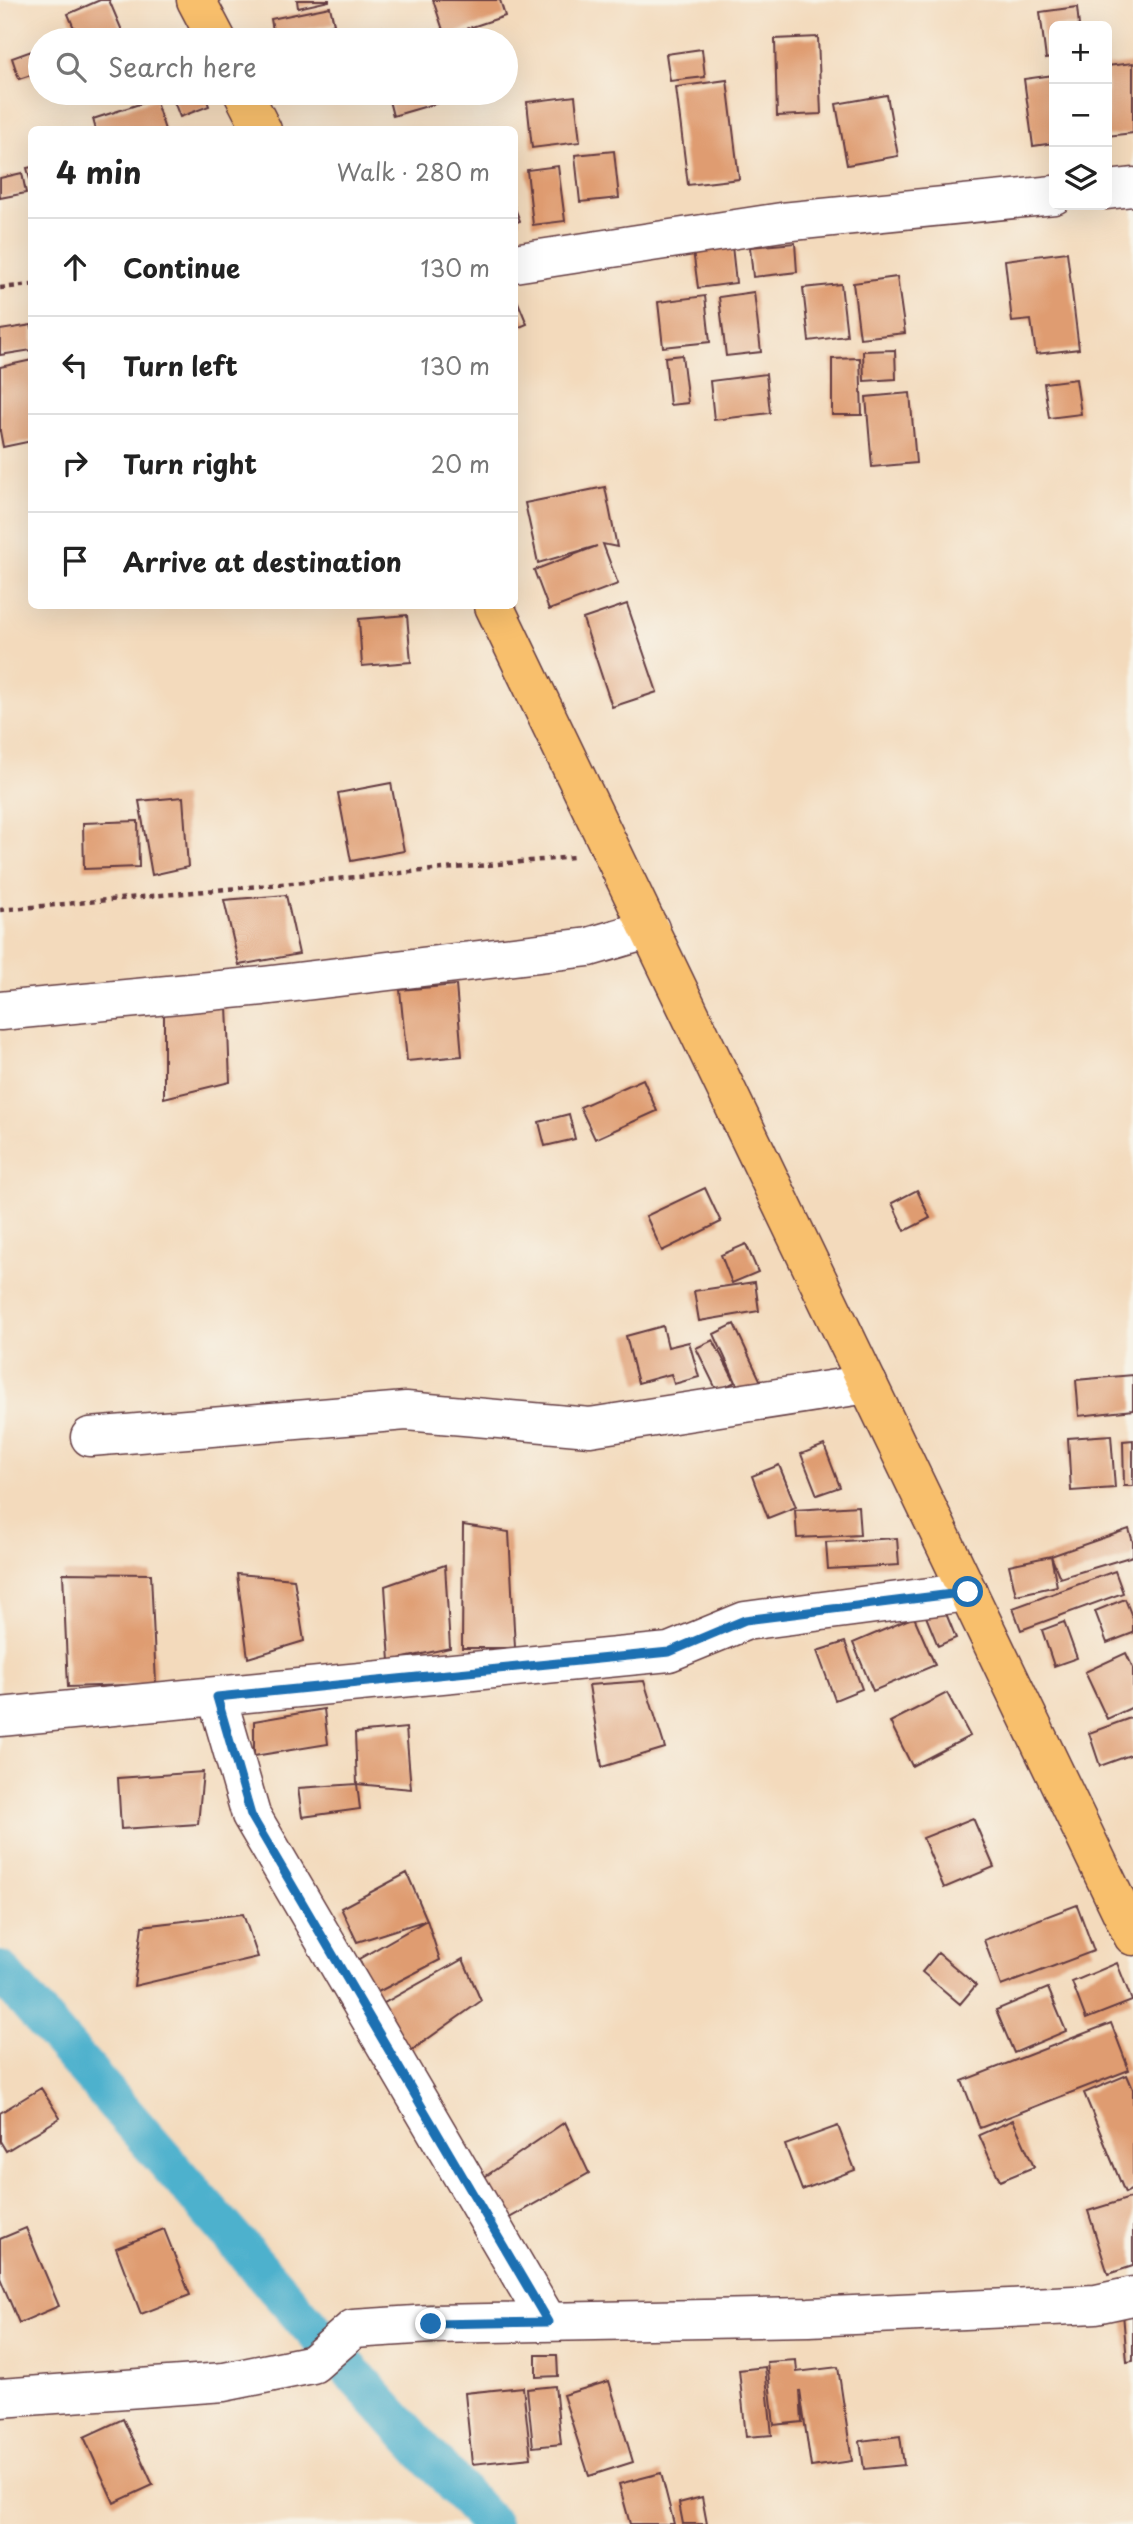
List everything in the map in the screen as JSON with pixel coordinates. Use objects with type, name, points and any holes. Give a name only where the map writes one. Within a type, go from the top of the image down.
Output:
[{"type":"main road","points":[[196,0],[211,28]]},
{"type":"main road","points":[[249,105],[259,126]]},
{"type":"main road","points":[[495,609],[1133,1936]]},
{"type":"street","points":[[1112,189],[1133,187]]},
{"type":"street","points":[[518,262],[782,222],[1049,195]]},
{"type":"street","points":[[0,1011],[263,986],[589,947],[650,929]]},
{"type":"street","points":[[90,1437],[406,1411],[590,1427],[868,1384]]},
{"type":"street","points":[[0,1717],[669,1652],[745,1620],[968,1592]]},
{"type":"street","points":[[217,1697],[251,1815],[548,2322]]},
{"type":"street","points":[[0,2398],[224,2382],[313,2364],[353,2329],[431,2324],[823,2316],[1096,2304],[1133,2296]]},
{"type":"path","points":[[0,288],[28,285]]},
{"type":"path","points":[[0,910],[614,854]]},
{"type":"building","points":[[100,0],[109,0],[121,28],[74,28],[68,14]]},
{"type":"building","points":[[297,0],[329,0],[329,1],[298,8]]},
{"type":"building","points":[[433,0],[500,0],[505,16],[469,28],[442,28]]},
{"type":"building","points":[[330,7],[334,24],[314,28],[273,28],[271,19]]},
{"type":"building","points":[[1077,7],[1078,21],[1049,21],[1049,58],[1046,59],[1040,12]]},
{"type":"building","points":[[818,37],[821,114],[777,116],[775,39]]},
{"type":"building","points":[[702,49],[705,77],[670,81],[666,54]]},
{"type":"building","points":[[28,52],[28,76],[19,79],[12,58]]},
{"type":"building","points":[[1133,63],[1133,133],[1112,135],[1112,65]]},
{"type":"building","points":[[1049,76],[1049,144],[1033,146],[1024,79]]},
{"type":"building","points":[[727,80],[739,179],[688,185],[676,87]]},
{"type":"building","points":[[887,95],[898,156],[847,165],[836,104]]},
{"type":"building","points":[[575,96],[580,142],[532,148],[527,102]]},
{"type":"building","points":[[136,105],[157,105],[164,126],[95,126],[93,119]]},
{"type":"building","points":[[175,105],[209,105],[209,106],[180,117]]},
{"type":"building","points":[[390,105],[431,105],[393,116]]},
{"type":"building","points":[[614,151],[619,198],[580,202],[575,155]]},
{"type":"building","points":[[558,166],[565,221],[533,225],[527,170]]},
{"type":"building","points":[[22,173],[26,193],[0,198],[0,178]]},
{"type":"building","points":[[795,243],[797,272],[753,277],[750,247]]},
{"type":"building","points":[[732,246],[736,283],[698,288],[693,250]]},
{"type":"building","points":[[1067,252],[1079,349],[1036,354],[1031,320],[1012,322],[1005,260]]},
{"type":"building","points":[[897,277],[905,333],[860,338],[853,283]]},
{"type":"building","points":[[841,284],[847,336],[809,341],[803,288]]},
{"type":"building","points":[[754,292],[761,352],[726,356],[719,297]]},
{"type":"building","points":[[705,296],[710,342],[663,347],[658,302]]},
{"type":"building","points":[[518,302],[527,324],[518,328]]},
{"type":"building","points":[[28,326],[28,351],[0,355],[0,330]]},
{"type":"building","points":[[895,350],[896,379],[864,381],[863,351]]},
{"type":"building","points":[[682,355],[688,403],[670,405],[665,357]]},
{"type":"building","points":[[860,358],[862,415],[832,415],[832,359]]},
{"type":"building","points":[[28,361],[28,442],[3,447],[0,431],[0,367]]},
{"type":"building","points":[[766,374],[770,413],[714,420],[710,381]]},
{"type":"building","points":[[1076,379],[1081,414],[1049,418],[1044,383]]},
{"type":"building","points":[[910,393],[916,463],[872,467],[866,397]]},
{"type":"building","points":[[605,487],[617,547],[603,544],[618,584],[549,610],[534,570],[597,546],[538,563],[525,503]]},
{"type":"building","points":[[627,604],[657,692],[612,707],[583,619]]},
{"type":"building","points":[[407,615],[411,662],[362,666],[359,619]]},
{"type":"building","points":[[391,783],[404,851],[351,861],[338,793]]},
{"type":"building","points":[[183,797],[188,867],[152,875],[139,801]]},
{"type":"building","points":[[138,821],[139,867],[84,869],[83,823]]},
{"type":"building","points":[[286,895],[299,954],[239,965],[224,900]]},
{"type":"building","points":[[456,985],[462,1056],[407,1061],[400,990]]},
{"type":"building","points":[[227,1005],[230,1082],[164,1098],[164,1010]]},
{"type":"building","points":[[643,1079],[657,1111],[595,1139],[580,1107]]},
{"type":"building","points":[[569,1114],[575,1139],[545,1146],[539,1122]]},
{"type":"building","points":[[705,1188],[721,1222],[662,1251],[646,1216]]},
{"type":"building","points":[[917,1190],[930,1218],[905,1231],[892,1203]]},
{"type":"building","points":[[746,1244],[758,1272],[732,1283],[721,1255]]},
{"type":"building","points":[[755,1282],[759,1311],[699,1321],[694,1291]]},
{"type":"building","points":[[734,1324],[762,1384],[741,1393],[714,1334]]},
{"type":"building","points":[[663,1326],[668,1347],[689,1342],[699,1377],[674,1384],[671,1374],[638,1383],[626,1336]]},
{"type":"building","points":[[713,1340],[735,1382],[717,1391],[696,1348]]},
{"type":"building","points":[[1133,1375],[1133,1410],[1079,1416],[1076,1380]]},
{"type":"building","points":[[1111,1435],[1115,1488],[1071,1491],[1068,1438]]},
{"type":"building","points":[[1133,1440],[1133,1486],[1124,1486],[1123,1441]]},
{"type":"building","points":[[824,1445],[840,1487],[817,1495],[801,1454]]},
{"type":"building","points":[[779,1465],[796,1507],[768,1518],[752,1476]]},
{"type":"building","points":[[858,1506],[860,1535],[797,1538],[795,1510]]},
{"type":"building","points":[[463,1525],[509,1532],[515,1648],[462,1648]]},
{"type":"building","points":[[1129,1529],[1133,1542],[1133,1556],[1060,1578],[1051,1556]]},
{"type":"building","points":[[897,1538],[899,1565],[828,1569],[826,1542]]},
{"type":"building","points":[[1051,1556],[1057,1586],[1016,1595],[1009,1565]]},
{"type":"building","points":[[445,1565],[450,1648],[390,1661],[385,1586]]},
{"type":"building","points":[[1115,1571],[1123,1593],[1021,1630],[1013,1608]]},
{"type":"building","points":[[63,1573],[151,1574],[156,1684],[68,1687]]},
{"type":"building","points":[[237,1574],[294,1579],[304,1641],[248,1658]]},
{"type":"building","points":[[1125,1599],[1133,1619],[1133,1633],[1107,1643],[1095,1611]]},
{"type":"building","points":[[943,1606],[956,1638],[938,1646],[925,1614]]},
{"type":"building","points":[[914,1617],[935,1665],[873,1691],[853,1643]]},
{"type":"building","points":[[1064,1622],[1077,1658],[1054,1666],[1042,1630]]},
{"type":"building","points":[[845,1642],[862,1689],[835,1700],[817,1651]]},
{"type":"building","points":[[1126,1653],[1133,1668],[1133,1707],[1107,1719],[1085,1672]]},
{"type":"building","points":[[644,1681],[665,1748],[602,1767],[589,1685]]},
{"type":"building","points":[[947,1693],[970,1736],[912,1766],[890,1722]]},
{"type":"building","points":[[324,1709],[328,1744],[254,1756],[254,1721]]},
{"type":"building","points":[[1133,1717],[1133,1754],[1100,1766],[1089,1733]]},
{"type":"building","points":[[406,1728],[411,1789],[357,1784],[355,1733]]},
{"type":"building","points":[[203,1772],[198,1824],[121,1829],[118,1778]]},
{"type":"building","points":[[357,1784],[360,1809],[302,1817],[298,1788]]},
{"type":"building","points":[[973,1818],[994,1867],[944,1888],[923,1838]]},
{"type":"building","points":[[407,1873],[427,1920],[357,1942],[341,1908]]},
{"type":"building","points":[[1077,1905],[1094,1951],[1001,1986],[984,1940]]},
{"type":"building","points":[[243,1914],[258,1957],[134,1986],[142,1926]]},
{"type":"building","points":[[427,1920],[440,1960],[374,1994],[359,1959]]},
{"type":"building","points":[[938,1953],[976,1985],[960,2004],[922,1972]]},
{"type":"building","points":[[463,1959],[481,2001],[405,2055],[379,2006]]},
{"type":"building","points":[[1117,1963],[1132,2001],[1086,2019],[1072,1982]]},
{"type":"building","points":[[1048,1988],[1066,2031],[1014,2053],[996,2010]]},
{"type":"building","points":[[1111,2023],[1129,2070],[980,2128],[962,2081]]},
{"type":"building","points":[[1127,2075],[1133,2089],[1133,2189],[1125,2193],[1084,2093]]},
{"type":"building","points":[[41,2088],[60,2118],[6,2151],[0,2141],[0,2113]]},
{"type":"building","points":[[1013,2120],[1034,2167],[1000,2181],[979,2135]]},
{"type":"building","points":[[565,2122],[589,2173],[502,2222],[483,2178]]},
{"type":"building","points":[[838,2126],[855,2170],[802,2190],[785,2145]]},
{"type":"building","points":[[1133,2197],[1133,2266],[1108,2274],[1088,2211]]},
{"type":"building","points":[[26,2228],[59,2306],[19,2323],[0,2278],[0,2239]]},
{"type":"building","points":[[164,2229],[190,2295],[141,2314],[116,2248]]},
{"type":"building","points":[[1133,2312],[1133,2361],[1127,2362],[1123,2313]]},
{"type":"building","points":[[536,2355],[557,2355],[558,2376],[536,2377]]},
{"type":"building","points":[[796,2360],[797,2372],[838,2367],[852,2461],[811,2467],[800,2390],[802,2422],[774,2425],[767,2362]]},
{"type":"building","points":[[765,2367],[772,2435],[746,2437],[739,2370]]},
{"type":"building","points":[[609,2381],[633,2462],[589,2476],[563,2395]]},
{"type":"building","points":[[555,2386],[561,2444],[533,2447],[527,2389]]},
{"type":"building","points":[[523,2387],[531,2458],[472,2464],[465,2393]]},
{"type":"building","points":[[123,2419],[153,2485],[114,2503],[84,2437]]},
{"type":"building","points":[[900,2436],[904,2465],[864,2469],[860,2441]]},
{"type":"building","points":[[661,2473],[674,2524],[630,2524],[619,2484]]},
{"type":"building","points":[[702,2497],[707,2524],[683,2524],[679,2503]]},
{"type":"waterway","points":[[0,1971],[307,2323],[490,2524]]},
{"type":"route","points":[[431,2324],[548,2322],[251,1815],[217,1697],[669,1652],[745,1620],[968,1592]]}]
